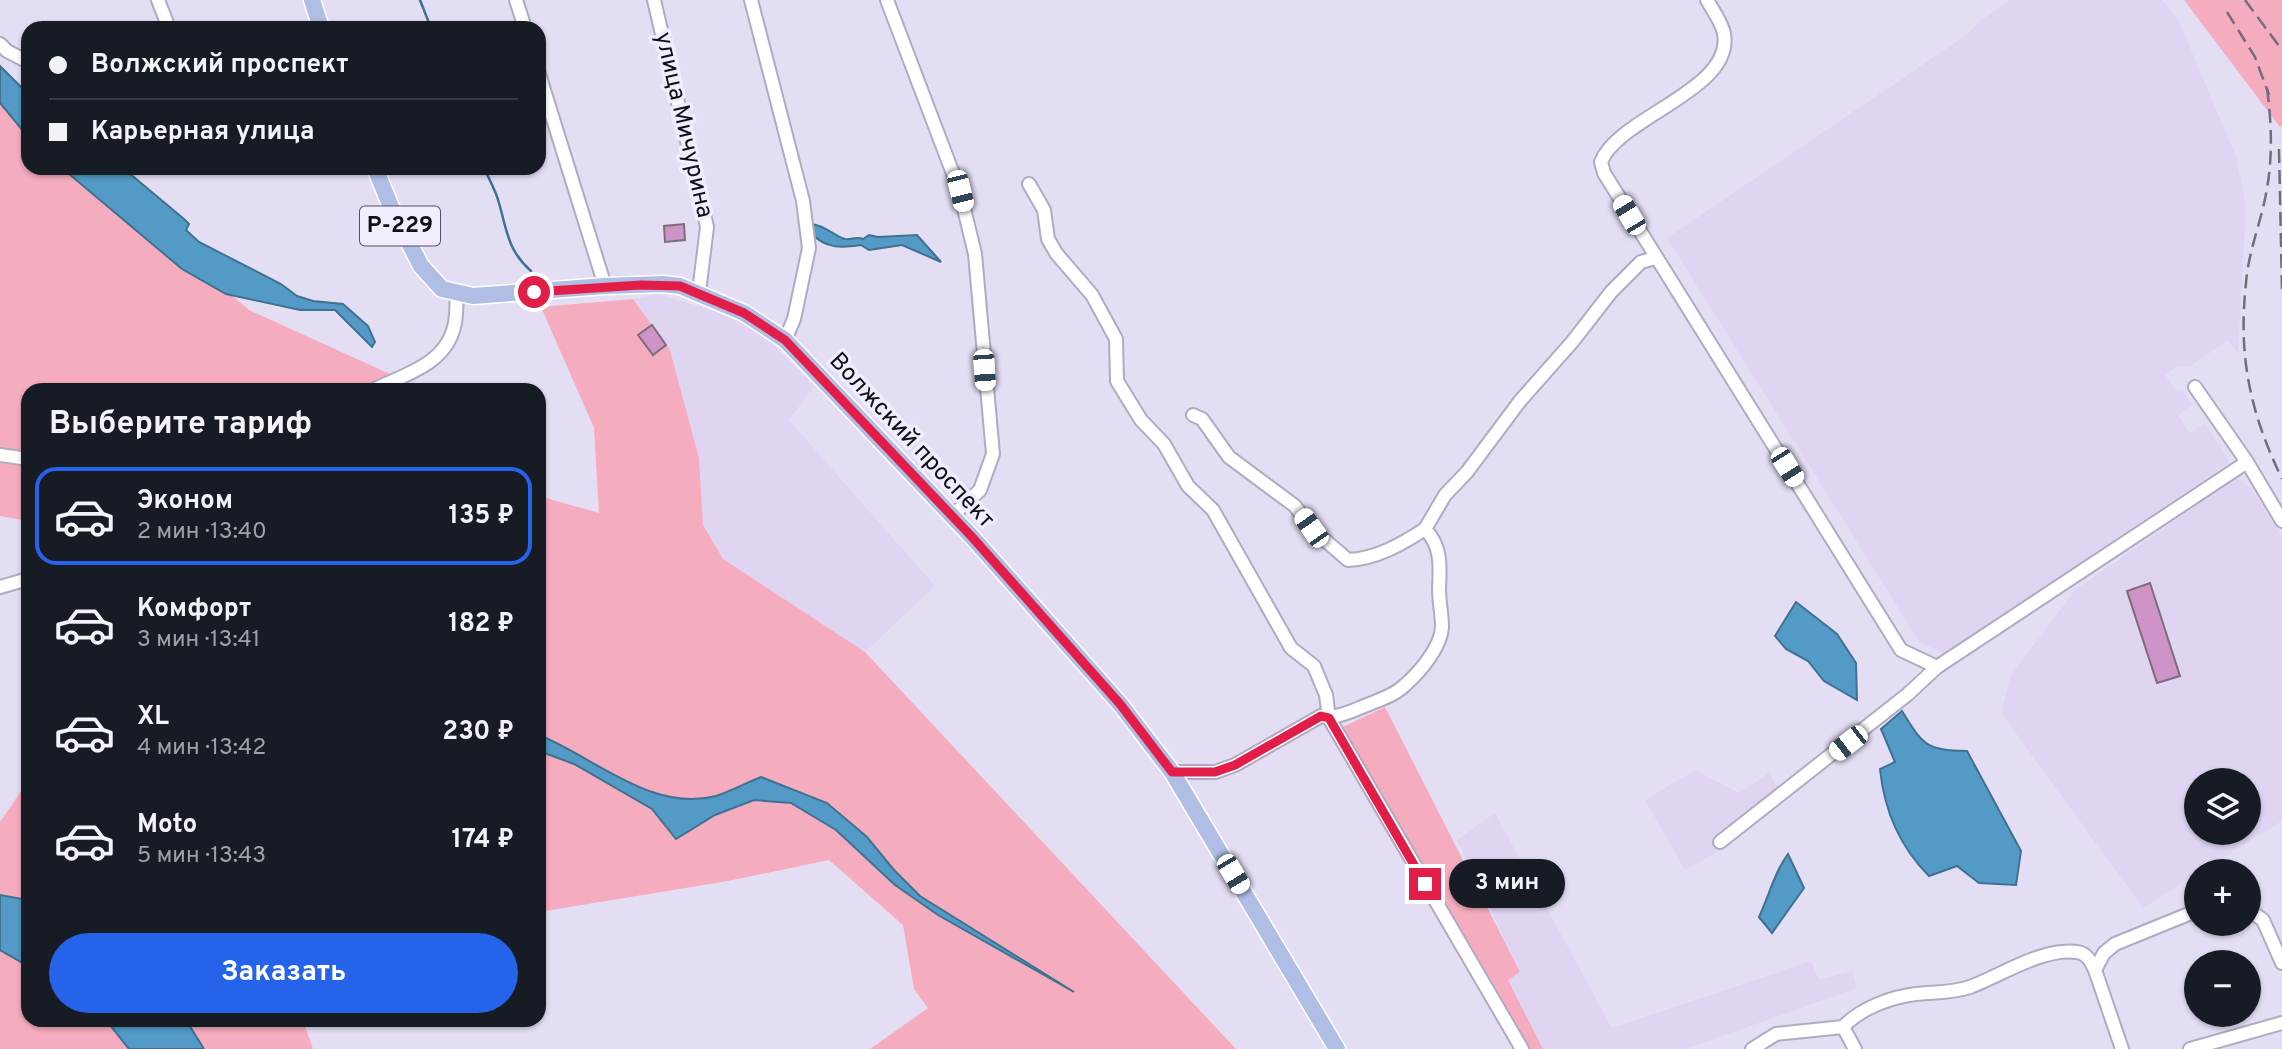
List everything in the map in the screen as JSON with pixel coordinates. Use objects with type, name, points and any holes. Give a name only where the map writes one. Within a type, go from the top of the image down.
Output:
[{"type":"main road","points":[[312,0],[319,21]]},
{"type":"main road","name":"Волжский проспект","points":[[378,175],[395,216],[421,265],[442,289],[457,294],[498,296],[605,286],[663,284],[699,292],[744,313],[785,340],[951,517],[1120,704],[1172,772],[1337,1049]]},
{"type":"street","points":[[158,0],[166,21]]},
{"type":"street","points":[[516,0],[523,21]]},
{"type":"street","name":"улица Мичурина","points":[[654,0],[707,227],[699,292]]},
{"type":"street","points":[[751,0],[803,201],[809,248],[794,319],[785,340]]},
{"type":"street","points":[[887,0],[960,191],[975,254],[993,454],[979,490],[951,517]]},
{"type":"street","points":[[1707,0],[1724,36],[1722,52],[1716,63],[1695,87],[1610,145],[1601,162],[1604,173],[1654,258],[1901,650],[1937,667]]},
{"type":"street","points":[[0,44],[21,58]]},
{"type":"street","points":[[546,96],[605,286]]},
{"type":"street","points":[[1029,184],[1044,210],[1048,239],[1056,253],[1091,295],[1116,339],[1117,381],[1142,420],[1164,444],[1188,486],[1213,510],[1291,648],[1314,666],[1326,695],[1329,718],[1522,1049]]},
{"type":"street","points":[[1193,415],[1202,419],[1229,457],[1295,506],[1311,528],[1348,560],[1360,559],[1400,545],[1425,529],[1445,495],[1467,472],[1520,401],[1573,341],[1611,292],[1641,262],[1654,258]]},
{"type":"street","points":[[388,383],[436,360],[454,328],[457,294]]},
{"type":"street","points":[[2194,387],[2247,462],[2282,521]]},
{"type":"street","points":[[0,455],[21,458]]},
{"type":"street","points":[[1720,842],[1898,702],[1937,667],[2247,462]]},
{"type":"street","points":[[1172,772],[1215,772],[1235,765],[1321,716],[1329,718],[1385,697],[1404,686],[1424,663],[1438,641],[1442,627],[1438,608],[1440,561],[1436,540],[1425,529]]},
{"type":"street","points":[[0,587],[21,581]]},
{"type":"street","points":[[2095,970],[2104,953],[2115,944],[2184,916]]},
{"type":"street","points":[[2261,919],[2282,963]]},
{"type":"street","points":[[1752,1049],[1776,1034],[1843,1027],[1855,1015],[1913,994],[1969,987],[1997,972],[2060,952],[2080,951],[2095,970],[2122,1049]]},
{"type":"street","points":[[2190,1049],[2282,1023]]},
{"type":"street","points":[[1843,1027],[1855,1049]]},
{"type":"shaded area","points":[[2010,0],[2162,0],[2178,19],[2237,159],[2246,208],[2238,354],[2228,340],[2189,367],[2177,366],[2165,375],[2178,393],[2182,390],[2192,405],[2178,415],[2190,433],[2205,423],[2230,462],[1945,653],[1920,643],[1667,238],[1968,34],[1977,23]]},
{"type":"shaded area","points":[[2184,0],[2282,0],[2282,126],[2280,127]]},
{"type":"shaded area","points":[[0,101],[21,119],[21,175],[88,175],[249,310],[410,383],[21,383],[21,520],[0,516]]},
{"type":"shaded area","points":[[658,294],[717,312],[746,326],[770,342],[814,386],[789,420],[935,586],[865,652],[723,559],[703,525],[699,458],[670,350],[633,299]]},
{"type":"shaded area","points":[[633,299],[670,350],[699,458],[703,525],[723,559],[865,652],[1236,1049],[870,1049],[928,1008],[914,989],[903,925],[829,860],[728,881],[546,911],[546,498],[599,513],[594,428],[541,307]]},
{"type":"shaded area","points":[[2236,478],[2250,487],[2282,536],[2282,821],[2261,834],[2261,768],[2184,768],[2184,845],[2243,845],[2220,859],[2184,859],[2184,882],[2143,908],[2001,713],[2011,675],[2076,589]]},
{"type":"shaded area","points":[[1385,707],[1520,972],[1508,980],[1543,1049],[1525,1049],[1330,733]]},
{"type":"shaded area","points":[[1695,770],[1739,793],[1769,773],[1785,800],[1712,855],[1685,870],[1645,800]]},
{"type":"shaded area","points":[[21,791],[21,1027],[305,1027],[313,1049],[0,1049],[0,822]]},
{"type":"shaded area","points":[[1495,813],[1612,1028],[1811,961],[1819,980],[1852,971],[1857,988],[1686,1049],[1543,1049],[1508,980],[1520,972],[1457,840]]},
{"type":"water","points":[[0,66],[21,87],[21,128],[0,103]]},
{"type":"water","points":[[70,175],[131,175],[184,219],[189,224],[186,230],[199,242],[281,284],[297,296],[313,301],[343,304],[368,326],[375,342],[372,347],[335,310],[300,310],[226,294],[182,269]]},
{"type":"water","points":[[811,224],[845,239],[863,239],[869,235],[917,235],[941,262],[902,245],[869,250],[861,245],[828,245],[811,233]]},
{"type":"water","points":[[1796,602],[1837,634],[1856,663],[1857,700],[1824,681],[1808,661],[1786,649],[1775,636]]},
{"type":"water","points":[[1902,711],[1927,743],[1942,749],[1967,751],[2021,851],[2016,885],[1979,883],[1957,866],[1929,876],[1910,853],[1895,827],[1885,799],[1880,769],[1895,762],[1881,729]]},
{"type":"water","points":[[546,738],[624,780],[669,797],[692,799],[716,796],[761,777],[827,803],[867,837],[920,896],[1074,992],[938,915],[895,885],[836,830],[791,803],[754,800],[715,815],[676,839],[652,809],[574,764],[546,754]]},
{"type":"water","points":[[1788,854],[1804,888],[1772,933],[1759,917],[1775,877]]},
{"type":"water","points":[[0,895],[21,899],[21,962],[0,950]]},
{"type":"water","points":[[112,1027],[190,1027],[204,1049],[129,1049]]},
{"type":"building","points":[[684,224],[685,240],[665,242],[664,226]]},
{"type":"building","points":[[652,325],[666,345],[653,355],[638,335]]},
{"type":"building","points":[[2150,583],[2180,676],[2157,683],[2127,591]]},
{"type":"waterway","points":[[420,0],[428,21]]},
{"type":"waterway","points":[[487,175],[513,248],[531,271]]},
{"type":"railway","points":[[2245,0],[2282,50]]},
{"type":"railway","points":[[2227,12],[2255,57],[2269,95]]},
{"type":"railway","points":[[2267,88],[2271,130],[2269,171],[2247,272],[2244,335],[2245,360],[2254,407],[2282,479]]},
{"type":"railway","points":[[2279,149],[2282,290]]},
{"type":"route","points":[[534,292],[605,286],[680,286],[744,313],[785,340],[972,537],[1120,704],[1172,772],[1215,772],[1235,765],[1321,716],[1329,718],[1425,884]]}]
